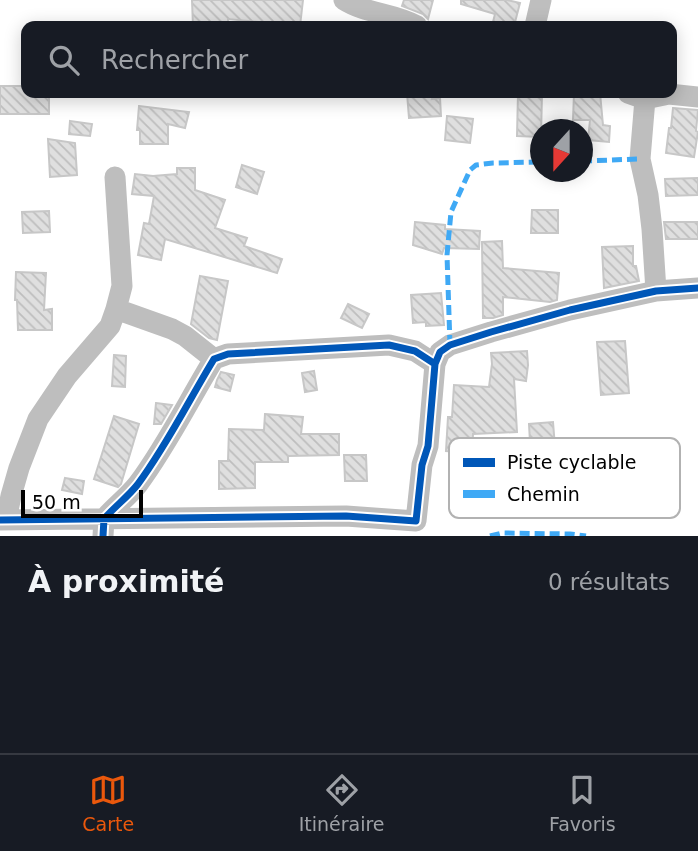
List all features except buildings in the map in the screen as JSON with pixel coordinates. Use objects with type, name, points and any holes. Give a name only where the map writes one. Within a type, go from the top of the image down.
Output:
[{"type":"street","points":[[344,0],[353,6],[407,21]]},
{"type":"street","points":[[536,21],[541,0]]},
{"type":"street","points":[[677,95],[698,97]]},
{"type":"street","points":[[636,98],[640,159],[648,195],[656,291]]},
{"type":"street","points":[[115,177],[122,286],[116,309],[110,326],[67,376],[38,419],[3,520],[47,520],[104,527],[346,516],[416,528],[422,465],[428,446],[435,364],[440,352],[450,345],[570,310],[656,291],[698,288]]},
{"type":"street","points":[[116,309],[172,329],[214,359]]},
{"type":"street","points":[[104,527],[115,506],[140,481],[214,359],[228,354],[389,345],[415,351],[435,364]]},
{"type":"marked path","points":[[593,161],[640,159]]},
{"type":"marked path","points":[[450,345],[447,255],[451,212],[470,170],[476,165],[530,162]]},
{"type":"marked path","points":[[490,536],[502,533],[586,536]]},
{"type":"cycle path","points":[[0,520],[346,516],[416,521],[422,465],[428,446],[435,364],[440,352],[450,345],[570,310],[656,291],[698,288]]},
{"type":"cycle path","points":[[103,536],[104,519],[134,489],[149,469],[214,359],[228,354],[389,345],[415,351],[435,364]]}]
